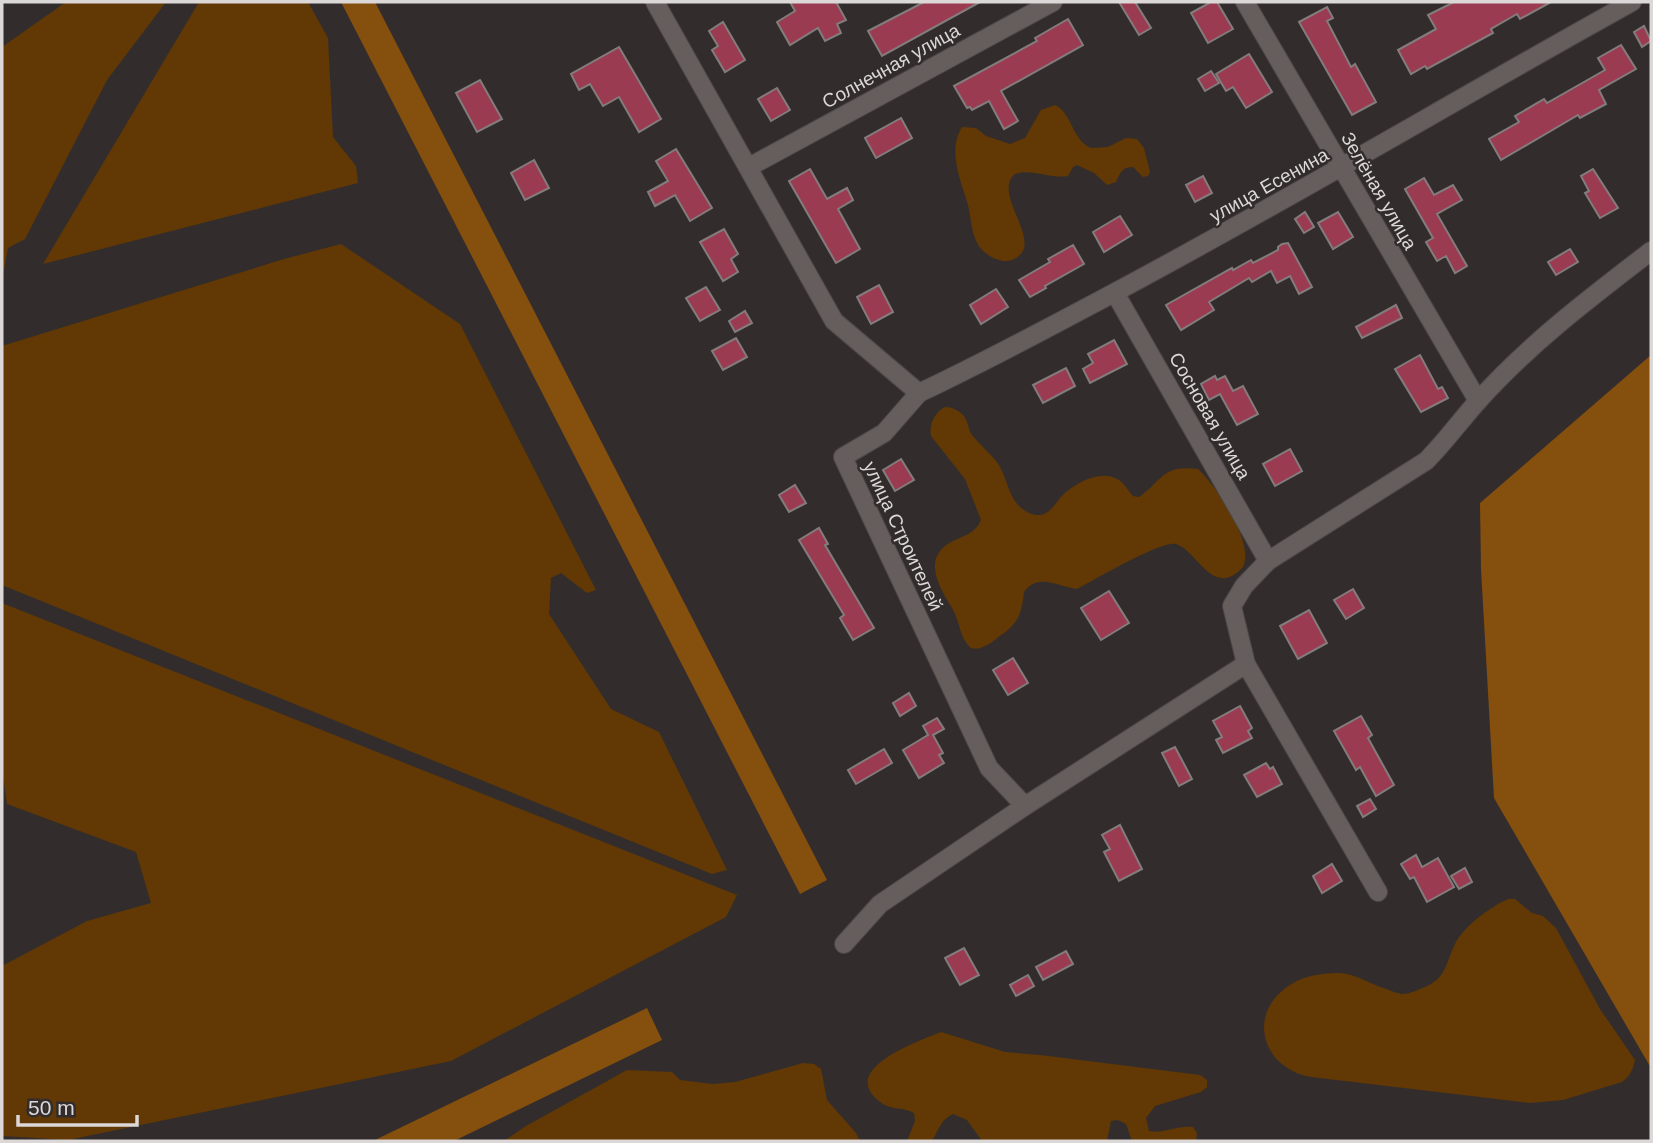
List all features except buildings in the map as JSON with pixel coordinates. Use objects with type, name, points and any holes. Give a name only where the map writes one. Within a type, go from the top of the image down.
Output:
[{"type":"street","points":[[655,2],[834,321],[919,393]]},
{"type":"street","name":"Солнечная улица","points":[[749,167],[1053,2]]},
{"type":"street","name":"Зелёная улица","points":[[1245,2],[1478,401]]},
{"type":"street","name":"улица Есенина","points":[[919,393],[979,365],[1115,293],[1342,168],[1632,2]]},
{"type":"street","points":[[1378,892],[1246,664],[1232,606],[1244,586],[1268,561],[1426,461],[1448,440],[1478,401],[1562,319],[1651,251]]},
{"type":"street","name":"Сосновая улица","points":[[1115,293],[1268,561]]},
{"type":"street","name":"улица Строителей","points":[[919,393],[884,433],[843,457],[989,768],[1025,806]]},
{"type":"street","points":[[844,944],[880,904],[1025,806],[1246,664]]},
{"type":"shaded area","points":[[66,2],[166,2],[107,80],[25,239],[8,248],[2,281],[2,47]]},
{"type":"shaded area","points":[[199,2],[308,2],[328,38],[333,137],[356,166],[358,183],[43,264]]},
{"type":"shaded area","points":[[341,2],[375,2],[827,880],[800,894]]},
{"type":"shaded area","points":[[1055,105],[1065,114],[1079,139],[1091,148],[1108,147],[1126,138],[1137,139],[1144,148],[1150,172],[1143,177],[1133,167],[1126,168],[1116,182],[1107,185],[1094,173],[1077,165],[1068,176],[1028,172],[1015,174],[1009,183],[1009,194],[1025,243],[1022,253],[1012,260],[996,259],[982,249],[974,236],[955,156],[958,136],[962,127],[976,128],[986,136],[1010,144],[1025,138],[1041,110]]},
{"type":"shaded area","points":[[341,244],[460,324],[596,590],[587,593],[561,573],[551,578],[549,614],[611,709],[659,732],[727,870],[712,874],[2,585],[2,346]]},
{"type":"shaded area","points":[[1651,355],[1651,1068],[1494,798],[1481,569],[1480,503]]},
{"type":"shaded area","points":[[945,407],[955,409],[963,415],[972,435],[997,462],[1016,502],[1034,515],[1046,513],[1066,492],[1091,478],[1113,477],[1133,496],[1139,497],[1170,471],[1198,469],[1223,501],[1239,529],[1244,544],[1243,567],[1232,576],[1214,576],[1184,548],[1168,544],[1143,554],[1077,589],[1049,582],[1036,583],[1024,592],[1021,610],[1011,627],[986,645],[971,648],[964,639],[955,613],[938,583],[935,565],[942,549],[972,532],[981,520],[965,479],[931,436],[933,419]]},
{"type":"shaded area","points":[[2,603],[737,895],[726,917],[451,1061],[68,1140],[2,1136],[2,966],[87,921],[151,903],[136,852],[7,804],[2,770]]},
{"type":"shaded area","points":[[1508,899],[1515,899],[1532,913],[1543,916],[1556,928],[1600,1009],[1635,1060],[1631,1072],[1622,1082],[1563,1100],[1530,1103],[1311,1077],[1293,1071],[1279,1062],[1270,1049],[1265,1036],[1269,1006],[1279,993],[1295,982],[1328,973],[1341,973],[1400,994],[1415,991],[1438,978],[1459,937],[1471,924]]},
{"type":"shaded area","points":[[647,1008],[662,1040],[454,1141],[373,1141]]},
{"type":"shaded area","points":[[941,1032],[1005,1052],[1200,1075],[1207,1080],[1207,1087],[1201,1092],[1155,1106],[1146,1118],[1149,1131],[1193,1127],[1197,1133],[1196,1140],[1132,1141],[1126,1124],[1118,1120],[1111,1121],[1107,1141],[982,1141],[967,1120],[953,1114],[943,1122],[932,1141],[907,1141],[915,1121],[914,1113],[883,1104],[870,1092],[868,1080],[873,1069],[884,1059]]},
{"type":"shaded area","points":[[803,1063],[814,1064],[821,1069],[827,1100],[860,1141],[504,1141],[627,1070],[672,1072],[680,1080],[713,1084],[735,1082]]}]
